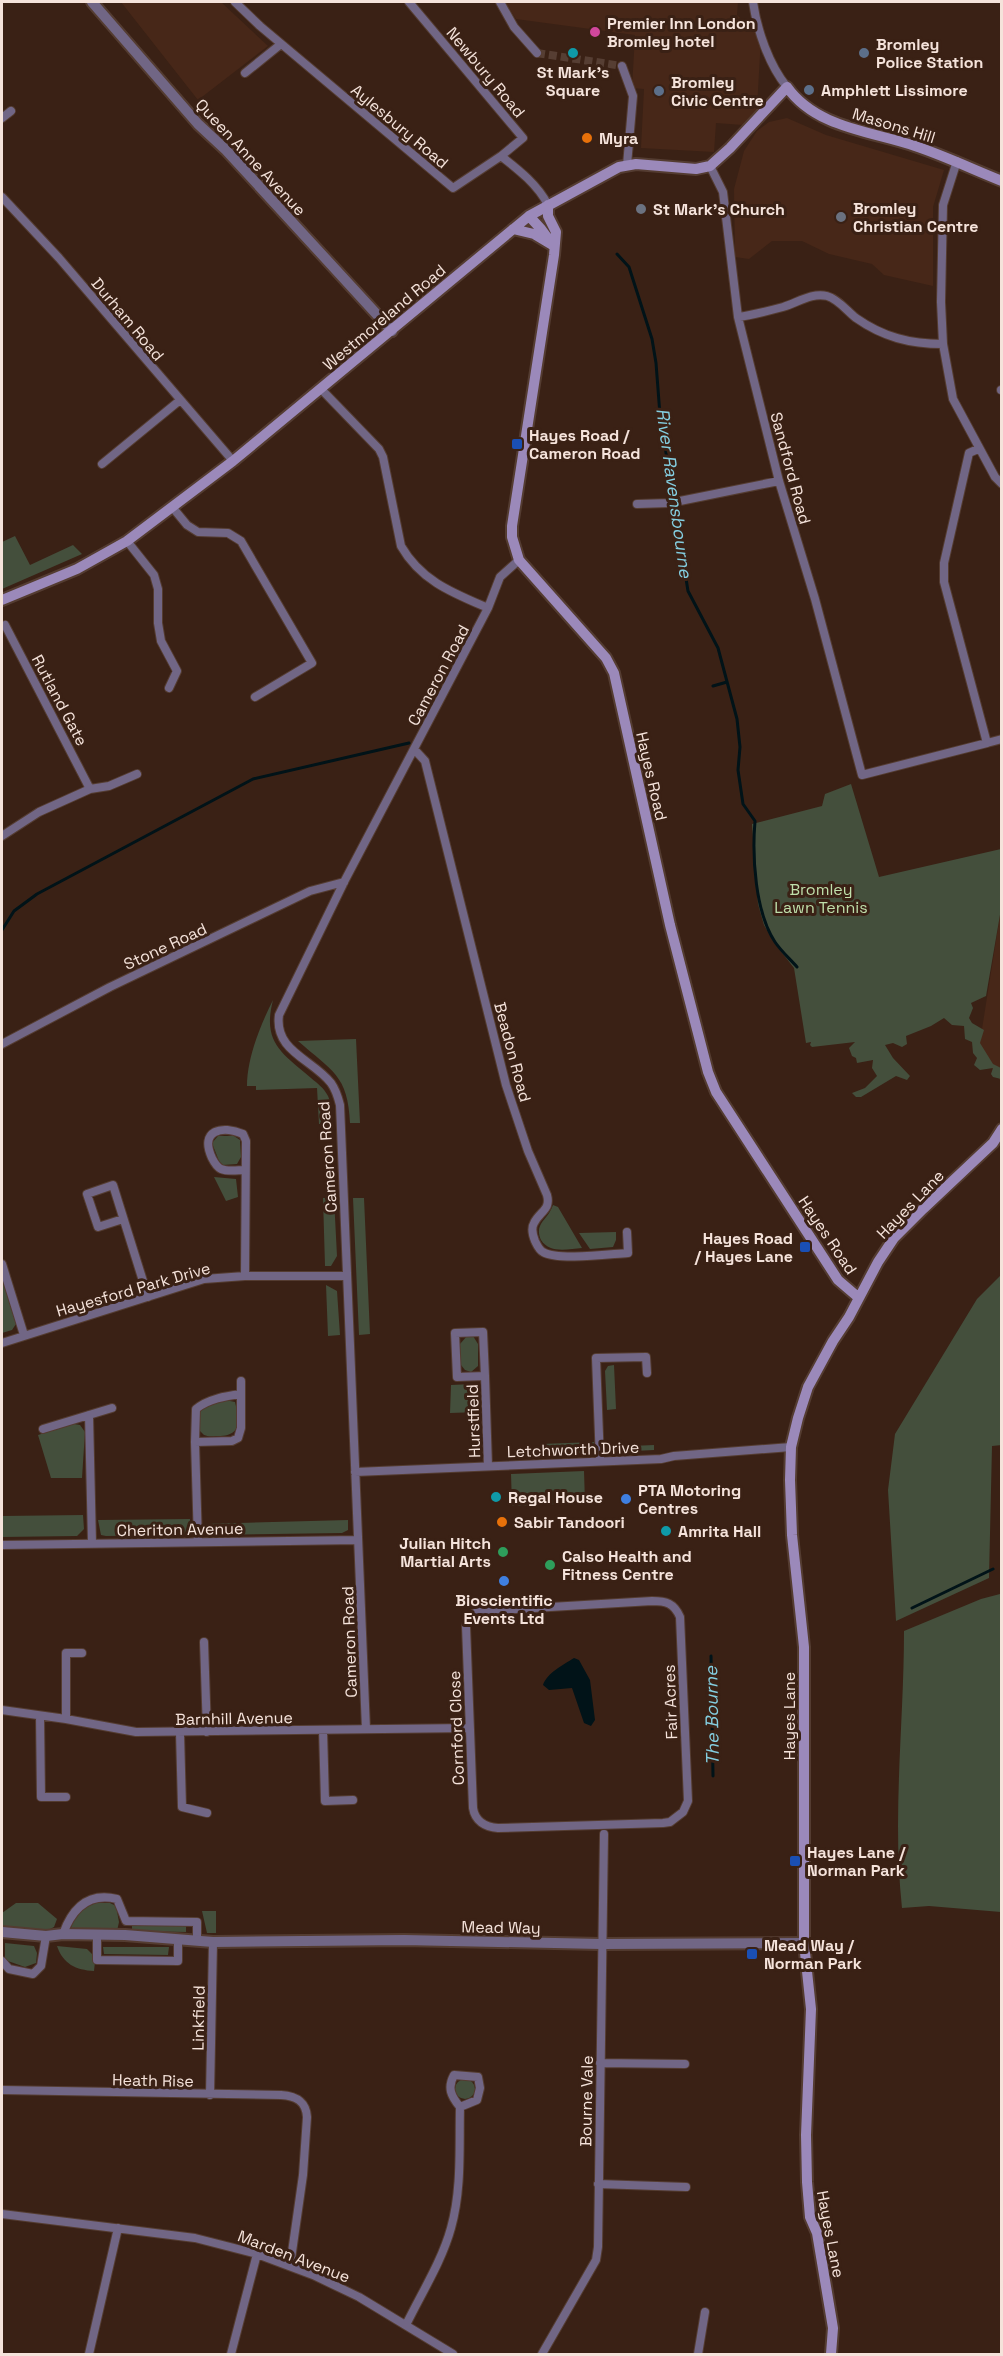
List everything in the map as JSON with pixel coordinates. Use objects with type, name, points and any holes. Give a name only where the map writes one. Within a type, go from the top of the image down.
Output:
[{"type":"main road","name":"Masons Hill","points":[[786,87],[797,101],[822,118],[915,146],[1002,181]]},
{"type":"main road","points":[[710,166],[730,148],[786,87]]},
{"type":"main road","name":"Westmoreland Road","points":[[2,600],[77,569],[127,541],[173,508],[321,390],[529,216],[607,172],[627,165],[696,169],[710,166]]},
{"type":"main road","name":"Hayes Road","points":[[548,205],[548,216],[556,232],[512,537],[519,560],[606,658],[614,673],[670,926],[708,1072],[716,1092],[837,1280],[859,1298]]},
{"type":"main road","points":[[529,216],[554,246]]},
{"type":"main road","points":[[513,229],[534,234],[554,246]]},
{"type":"main road","name":"Hayes Lane","points":[[831,2355],[833,2328],[817,2233],[810,2217],[807,2182],[806,2135],[811,2008],[804,1943],[804,1647],[792,1535],[789,1480],[791,1447],[808,1387],[878,1262],[894,1238],[997,1142],[1002,1130]]},
{"type":"street","name":"Queen Anne Avenue","points":[[92,2],[198,124],[226,150],[392,331]]},
{"type":"street","name":"Aylesbury Road","points":[[236,2],[281,44],[453,188],[501,156]]},
{"type":"street","name":"Newbury Road","points":[[409,2],[523,138],[501,156]]},
{"type":"street","points":[[500,2],[514,27],[537,53]]},
{"type":"street","points":[[753,2],[760,34],[780,80],[786,87]]},
{"type":"street","points":[[245,73],[281,44]]},
{"type":"street","points":[[622,66],[633,96],[627,165]]},
{"type":"street","points":[[2,118],[11,111]]},
{"type":"street","points":[[501,156],[527,178],[543,195],[548,205]]},
{"type":"street","points":[[957,161],[943,206],[941,302],[943,344],[953,399],[994,477],[1002,484]]},
{"type":"street","name":"Sandford Road","points":[[710,166],[723,192],[738,317],[779,481],[815,599],[862,775],[987,743]]},
{"type":"street","name":"Durham Road","points":[[2,197],[59,258],[179,401],[233,461]]},
{"type":"street","points":[[738,317],[784,307],[813,296],[825,296],[833,299],[864,324],[882,334],[914,343],[943,344]]},
{"type":"street","points":[[321,390],[379,449],[383,457],[401,546],[408,558],[435,583],[488,608]]},
{"type":"street","points":[[102,464],[179,401]]},
{"type":"street","points":[[978,449],[969,453],[944,563],[944,582],[987,743],[1002,739]]},
{"type":"street","points":[[636,504],[670,503],[779,481]]},
{"type":"street","points":[[173,508],[187,525],[198,532],[228,533],[241,541],[312,663],[255,697]]},
{"type":"street","points":[[127,541],[154,574],[158,589],[158,623],[161,641],[177,671],[169,688]]},
{"type":"street","name":"Cameron Road","points":[[366,1729],[340,1105],[329,1081],[291,1050],[284,1041],[278,1022],[281,1008],[344,882],[488,608],[500,578],[519,560]]},
{"type":"street","name":"Rutland Gate","points":[[5,625],[90,789]]},
{"type":"street","name":"Beadon Road","points":[[414,750],[425,761],[506,1085],[528,1151],[549,1203],[534,1223],[533,1238],[542,1252],[552,1256],[588,1256],[628,1253],[627,1232]]},
{"type":"street","points":[[2,836],[39,812],[90,789],[110,786],[137,774]]},
{"type":"street","name":"Stone Road","points":[[2,1044],[110,987],[310,891],[344,882]]},
{"type":"street","points":[[245,1276],[246,1170],[246,1141],[243,1134],[235,1131],[212,1133],[207,1141],[208,1149],[219,1167],[224,1170],[246,1170]]},
{"type":"street","points":[[123,1219],[98,1227],[87,1194],[113,1185],[148,1297]]},
{"type":"street","points":[[2,1264],[24,1335]]},
{"type":"street","name":"Hayesford Park Drive","points":[[2,1342],[204,1279],[245,1276],[347,1276]]},
{"type":"street","name":"Hurstfield","points":[[485,1376],[457,1377],[455,1333],[483,1332],[485,1376],[488,1466]]},
{"type":"street","points":[[600,1461],[596,1358],[646,1357],[647,1373]]},
{"type":"street","points":[[195,1442],[232,1441],[238,1438],[241,1428],[241,1381]]},
{"type":"street","points":[[198,1542],[196,1409],[225,1396],[241,1394]]},
{"type":"street","points":[[43,1429],[112,1408]]},
{"type":"street","points":[[89,1415],[92,1543]]},
{"type":"street","name":"Letchworth Drive","points":[[355,1472],[662,1459],[674,1456],[791,1447]]},
{"type":"street","name":"Cheriton Avenue","points":[[2,1545],[358,1540]]},
{"type":"street","name":"Fair Acres","points":[[472,1614],[652,1601],[667,1602],[678,1611],[680,1617],[687,1800],[683,1812],[670,1822],[663,1823],[498,1828]]},
{"type":"street","name":"Cornford Close","points":[[472,1614],[466,1626],[474,1812],[476,1818],[487,1826],[498,1828]]},
{"type":"street","points":[[204,1642],[207,1732]]},
{"type":"street","points":[[66,1719],[66,1653],[82,1653]]},
{"type":"street","name":"Barnhill Avenue","points":[[2,1710],[136,1732],[470,1728]]},
{"type":"street","points":[[40,1716],[42,1797],[66,1797]]},
{"type":"street","points":[[323,1730],[325,1801],[353,1800]]},
{"type":"street","points":[[180,1733],[182,1807],[207,1813]]},
{"type":"street","name":"Bourne Vale","points":[[542,2355],[596,2260],[604,1834]]},
{"type":"street","points":[[63,1934],[70,1917],[90,1900],[107,1897],[117,1899],[126,1921],[125,1935]]},
{"type":"street","points":[[126,1921],[197,1922],[197,1940]]},
{"type":"street","name":"Mead Way","points":[[2,1932],[46,1936],[125,1935],[213,1942],[404,1940],[601,1944],[804,1943]]},
{"type":"street","points":[[97,1935],[97,1960],[178,1961],[178,1939]]},
{"type":"street","points":[[2,1961],[9,1969],[33,1974],[41,1966],[46,1936]]},
{"type":"street","name":"Linkfield","points":[[210,2095],[213,1942]]},
{"type":"street","points":[[600,2063],[685,2064]]},
{"type":"street","points":[[406,2325],[445,2245],[454,2216],[460,2107],[452,2097],[450,2084],[454,2075],[478,2077],[480,2088],[477,2100],[460,2107]]},
{"type":"street","name":"Heath Rise","points":[[2,2090],[290,2096],[303,2102],[307,2116],[303,2175],[290,2266]]},
{"type":"street","points":[[598,2184],[686,2187]]},
{"type":"street","name":"Marden Avenue","points":[[2,2214],[195,2238],[257,2254],[359,2297],[453,2355]]},
{"type":"street","points":[[89,2355],[118,2228]]},
{"type":"street","points":[[231,2355],[257,2254]]},
{"type":"street","points":[[698,2355],[705,2312]]},
{"type":"shaded area","points":[[121,2],[221,2],[268,46],[198,100]]},
{"type":"shaded area","points":[[505,2],[738,2],[737,15],[761,37],[756,126],[716,123],[714,152],[641,148],[644,89],[632,88],[635,35],[516,19]]},
{"type":"shaded area","points":[[787,118],[826,135],[944,170],[933,207],[933,286],[884,275],[872,264],[829,254],[802,241],[772,241],[749,259],[735,257],[734,189],[744,151],[757,131],[769,122]]},
{"type":"shaded area","points":[[1001,909],[1001,1082],[979,1048]]},
{"type":"shaded area","points":[[574,1658],[579,1660],[590,1680],[595,1720],[591,1726],[584,1723],[572,1688],[549,1690],[543,1685],[560,1666]]},
{"type":"green space","points":[[15,536],[30,565],[73,545],[82,554],[2,589],[2,542]]},
{"type":"green space","name":"Bromley Lawn Tennis","points":[[851,784],[879,877],[1001,849],[1001,909],[986,996],[971,1003],[973,1008],[969,1018],[972,1023],[984,1030],[980,1043],[993,1064],[1001,1068],[1001,1079],[993,1077],[991,1074],[993,1068],[980,1070],[974,1065],[977,1058],[973,1053],[972,1042],[965,1039],[964,1026],[952,1025],[944,1018],[906,1036],[907,1044],[902,1047],[893,1043],[885,1045],[893,1058],[910,1076],[907,1080],[896,1076],[861,1097],[856,1097],[852,1093],[865,1088],[877,1076],[872,1068],[873,1060],[857,1063],[856,1058],[852,1056],[849,1048],[855,1042],[812,1047],[811,1042],[806,1043],[794,968],[764,925],[758,904],[752,824],[822,806],[825,794]]},
{"type":"green space","points":[[273,1000],[270,1027],[277,1046],[326,1093],[331,1106],[331,1124],[319,1124],[317,1088],[256,1090],[256,1086],[247,1086],[249,1064],[255,1042]]},
{"type":"green space","points":[[356,1039],[360,1123],[350,1123],[349,1107],[342,1084],[329,1067],[298,1041]]},
{"type":"green space","points":[[218,1136],[234,1136],[240,1140],[241,1157],[237,1164],[223,1165],[219,1161],[212,1143]]},
{"type":"green space","points":[[214,1177],[236,1179],[238,1197],[226,1201]]},
{"type":"green space","points":[[323,1198],[334,1198],[337,1256],[331,1266],[325,1266]]},
{"type":"green space","points":[[353,1198],[364,1198],[370,1334],[359,1335]]},
{"type":"green space","points":[[553,1205],[558,1207],[582,1248],[554,1249],[541,1240],[539,1228]]},
{"type":"green space","points":[[616,1232],[613,1247],[590,1249],[579,1233]]},
{"type":"green space","points":[[1001,1275],[1002,1445],[992,1446],[989,1578],[896,1621],[888,1490],[895,1434],[977,1299]]},
{"type":"green space","points":[[2,1278],[16,1324],[12,1330],[2,1333]]},
{"type":"green space","points":[[326,1285],[337,1291],[340,1335],[328,1336]]},
{"type":"green space","points":[[467,1336],[473,1336],[478,1344],[478,1366],[471,1372],[465,1370],[461,1365],[460,1344]]},
{"type":"green space","points":[[614,1365],[616,1409],[607,1410],[605,1371],[608,1366]]},
{"type":"green space","points":[[473,1384],[478,1388],[479,1412],[450,1413],[451,1385]]},
{"type":"green space","points":[[225,1400],[235,1402],[238,1422],[235,1431],[226,1435],[204,1435],[200,1431],[200,1412],[204,1408]]},
{"type":"green space","points":[[74,1424],[80,1425],[85,1432],[82,1478],[51,1478],[38,1435]]},
{"type":"green space","points":[[594,1442],[593,1448],[586,1453],[542,1454],[541,1444]]},
{"type":"green space","points":[[654,1445],[654,1450],[615,1452],[608,1447]]},
{"type":"green space","points":[[584,1471],[585,1503],[512,1506],[511,1474]]},
{"type":"green space","points":[[83,1515],[84,1529],[77,1536],[2,1537],[2,1516]]},
{"type":"green space","points":[[190,1519],[189,1532],[184,1535],[106,1536],[101,1535],[98,1520]]},
{"type":"green space","points":[[348,1520],[348,1530],[342,1533],[212,1535],[206,1532],[204,1524]]},
{"type":"green space","points":[[1000,1594],[1001,1912],[929,1906],[902,1908],[898,1804],[904,1631],[981,1599]]},
{"type":"green space","points":[[16,1903],[38,1903],[57,1919],[54,1927],[48,1930],[2,1926],[2,1913]]},
{"type":"green space","points":[[96,1903],[110,1903],[116,1906],[119,1922],[117,1931],[71,1931],[76,1916]]},
{"type":"green space","points":[[202,1911],[216,1911],[216,1933],[207,1933]]},
{"type":"green space","points":[[132,1926],[186,1926],[186,1932],[132,1931]]},
{"type":"green space","points":[[5,1943],[34,1946],[37,1953],[36,1963],[25,1967],[5,1960]]},
{"type":"green space","points":[[57,1946],[87,1949],[100,1962],[95,1962],[94,1971],[81,1969],[67,1962]]},
{"type":"green space","points":[[103,1947],[169,1947],[168,1955],[104,1954]]},
{"type":"green space","points":[[465,2079],[472,2082],[475,2089],[472,2096],[465,2099],[458,2096],[455,2089],[458,2082]]},
{"type":"waterway","name":"River Ravensbourne","points":[[617,254],[629,267],[652,339],[660,415],[688,591],[718,648],[737,719],[740,747],[738,770],[743,804],[755,821],[754,850],[759,900],[768,930],[775,942],[797,967]]},
{"type":"waterway","points":[[713,686],[727,682]]},
{"type":"waterway","points":[[2,930],[14,911],[37,894],[253,779],[409,743]]},
{"type":"waterway","name":"The Bourne","points":[[912,1608],[993,1569]]},
{"type":"waterway","name":"The Bourne","points":[[711,1656],[713,1776]]},
{"type":"tunnel","points":[[537,53],[622,66]]},
{"type":"place","name":"Premier Inn London Bromley hotel","points":[[595,32]]},
{"type":"place","name":"St Mark's Square","points":[[573,53]]},
{"type":"place","name":"Bromley Police Station","points":[[864,53]]},
{"type":"place","name":"Amphlett Lissimore","points":[[809,90]]},
{"type":"place","name":"Bromley Civic Centre","points":[[659,91]]},
{"type":"place","name":"Myra","points":[[587,138]]},
{"type":"place","name":"St Mark's Church","points":[[641,209]]},
{"type":"place","name":"Bromley Christian Centre","points":[[841,217]]},
{"type":"place","name":"Hayes Road / Cameron Road","points":[[517,444]]},
{"type":"place","name":"Hayes Road / Hayes Lane","points":[[805,1247]]},
{"type":"place","name":"Regal House","points":[[496,1497]]},
{"type":"place","name":"PTA Motoring Centres","points":[[626,1499]]},
{"type":"place","name":"Sabir Tandoori","points":[[502,1522]]},
{"type":"place","name":"Amrita Hall","points":[[666,1531]]},
{"type":"place","name":"Julian Hitch Martial Arts","points":[[503,1552]]},
{"type":"place","name":"Calso Health and Fitness Centre","points":[[550,1565]]},
{"type":"place","name":"Bioscientific Events Ltd","points":[[504,1581]]},
{"type":"place","name":"Hayes Lane / Norman Park","points":[[795,1861]]},
{"type":"place","name":"Mead Way / Norman Park","points":[[752,1954]]}]
